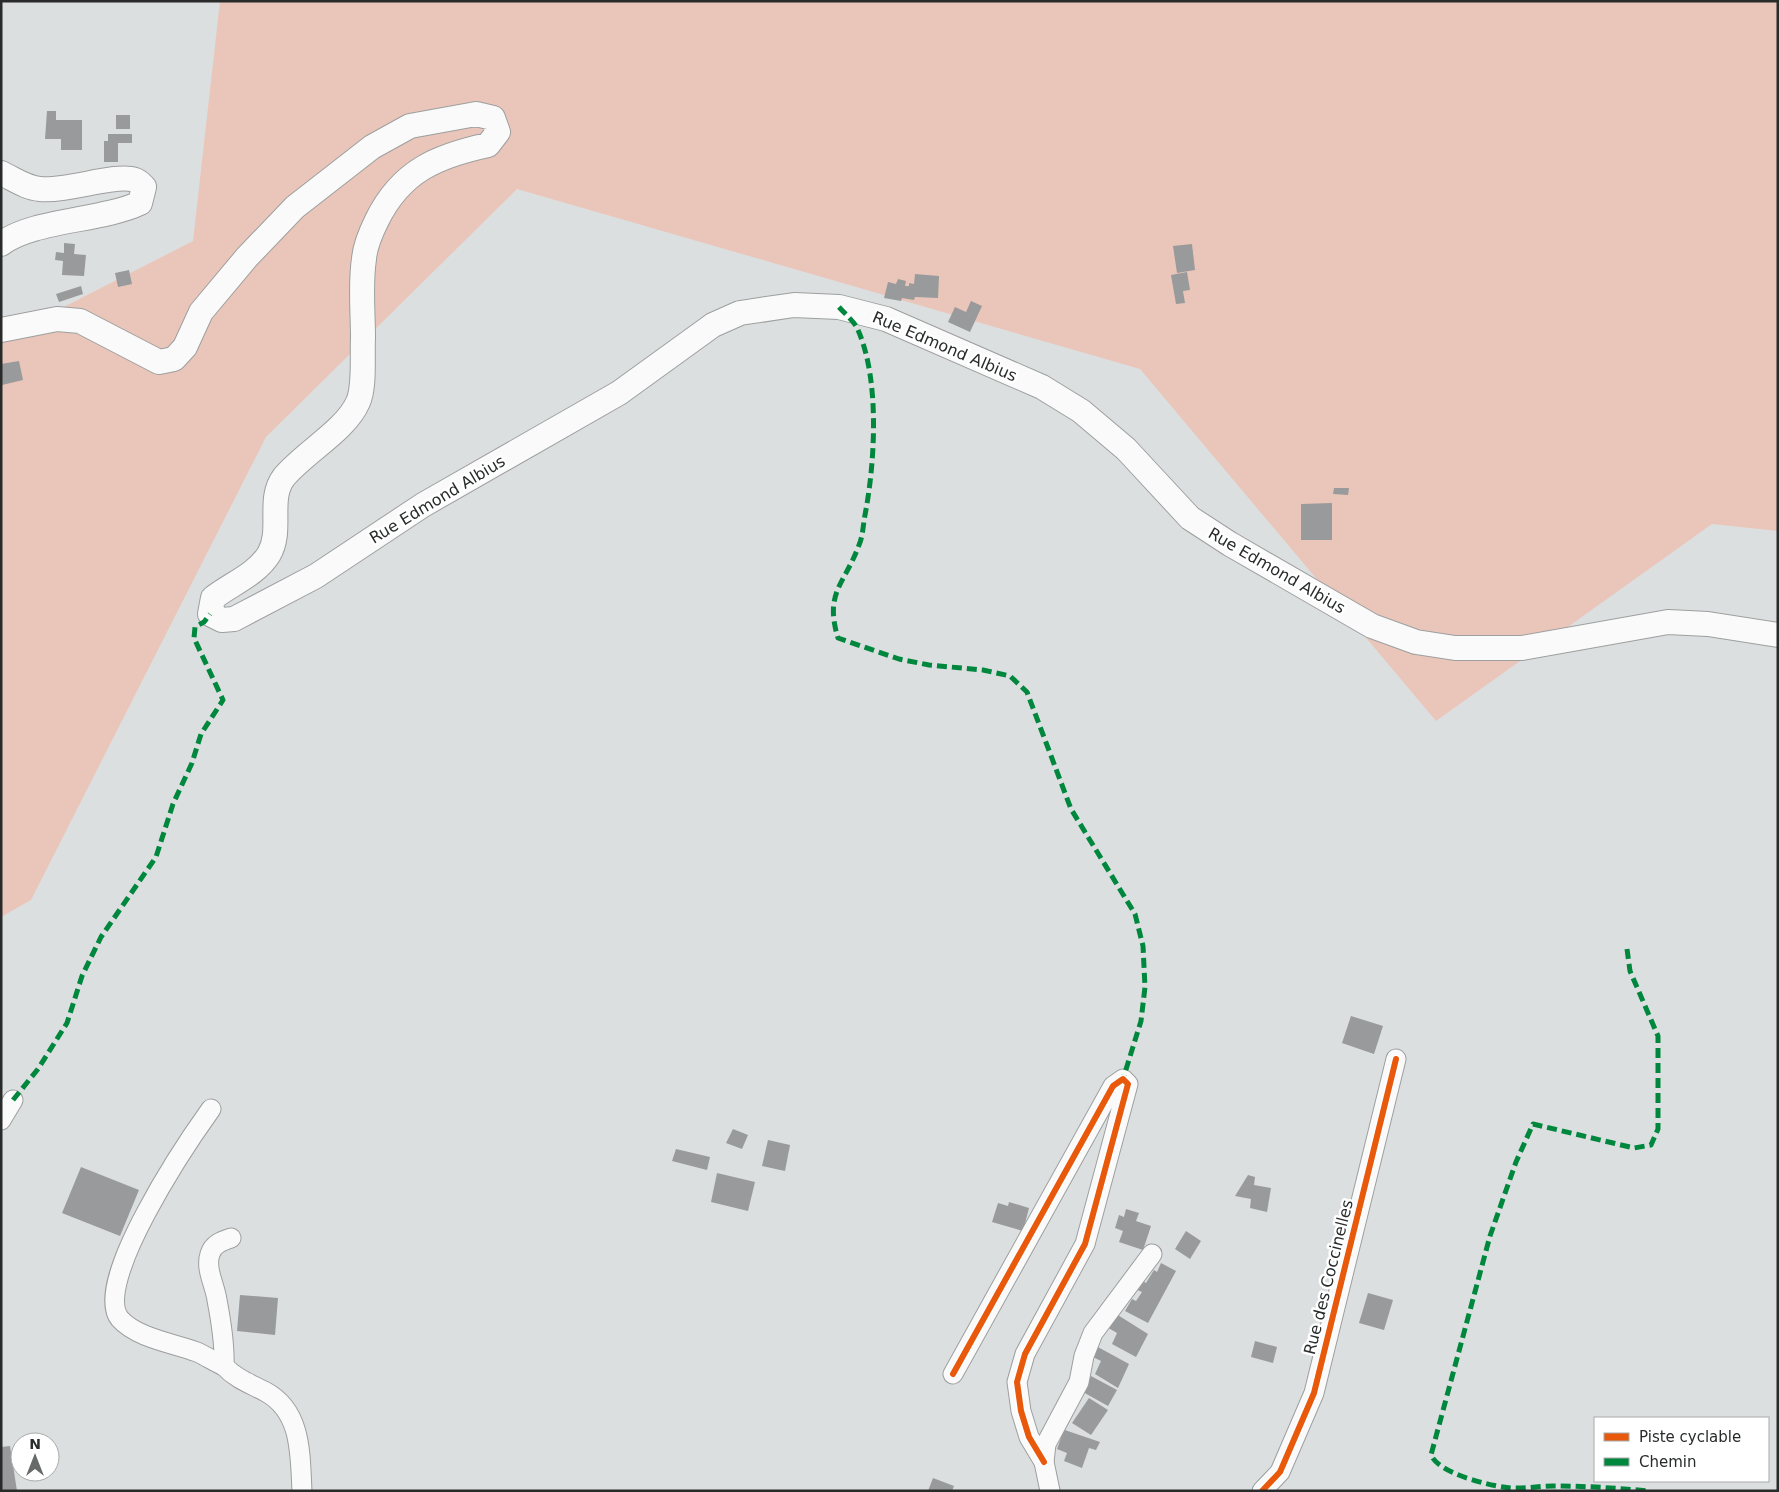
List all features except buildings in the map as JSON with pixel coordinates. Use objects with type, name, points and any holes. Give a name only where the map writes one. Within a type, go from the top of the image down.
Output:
[{"type":"main road","name":"Rue Edmond Albius","points":[[1,330],[57,319],[80,321],[159,362],[174,359],[185,348],[201,312],[247,257],[295,207],[372,146],[410,126],[476,114],[493,118],[498,132],[488,145],[460,151],[434,161],[403,182],[387,199],[369,236],[364,259],[362,366],[359,402],[345,422],[302,457],[283,479],[276,492],[275,532],[268,555],[242,579],[213,598],[210,614],[222,620],[234,619],[316,576],[423,505],[619,393],[713,325],[740,313],[794,305],[839,307],[886,319],[1042,387],[1081,411],[1126,450],[1190,518],[1230,544],[1372,626],[1416,642],[1455,648],[1522,648],[1668,622],[1708,624],[1778,635]]},
{"type":"main road","points":[[1,173],[22,184],[38,189],[58,190],[122,178],[136,180],[144,187],[140,203],[124,210],[32,229],[1,244]]},
{"type":"street","name":"Rue des Coccinelles","points":[[1262,1491],[1280,1472],[1314,1393],[1396,1059]]},
{"type":"street","points":[[952,1374],[1113,1086],[1123,1079],[1128,1084],[1085,1244],[1025,1354],[1017,1382],[1021,1411],[1030,1437],[1044,1462],[1050,1491]]},
{"type":"street","points":[[1,1120],[13,1100]]},
{"type":"street","points":[[211,1109],[190,1137],[149,1207],[121,1268],[113,1300],[119,1317],[126,1324],[143,1333],[198,1353],[224,1366],[240,1380],[280,1400],[289,1412],[295,1427],[300,1453],[302,1491]]},
{"type":"street","points":[[224,1366],[225,1352],[217,1298],[209,1264],[210,1254],[214,1246],[231,1238]]},
{"type":"street","points":[[1044,1462],[1046,1444],[1079,1382],[1084,1356],[1093,1333],[1152,1254]]},
{"type":"shaded area","points":[[220,1],[1778,1],[1778,531],[1712,524],[1436,721],[1140,369],[517,189],[266,437],[31,900],[1,917],[1,339],[193,241]]},
{"type":"marked path","points":[[839,307],[857,327],[865,350],[870,373],[874,422],[871,471],[861,538],[854,558],[838,589],[833,610],[838,638],[899,659],[929,665],[983,670],[1010,676],[1027,692],[1071,809],[1135,914],[1143,946],[1145,987],[1141,1021],[1123,1079]]},
{"type":"marked path","points":[[13,1100],[38,1069],[67,1023],[82,976],[101,937],[156,857],[173,804],[192,763],[201,734],[223,700],[194,638],[195,627],[204,622],[210,614]]},
{"type":"marked path","points":[[1627,949],[1630,971],[1658,1036],[1658,1129],[1651,1145],[1634,1148],[1533,1124],[1516,1162],[1490,1236],[1431,1455],[1443,1467],[1463,1477],[1503,1487],[1577,1486],[1649,1491]]},
{"type":"cycle path","points":[[1262,1491],[1280,1472],[1314,1393],[1396,1059]]},
{"type":"cycle path","points":[[953,1374],[1113,1086],[1123,1079],[1128,1084],[1085,1244],[1025,1354],[1017,1382],[1021,1411],[1029,1437],[1044,1462]]}]
